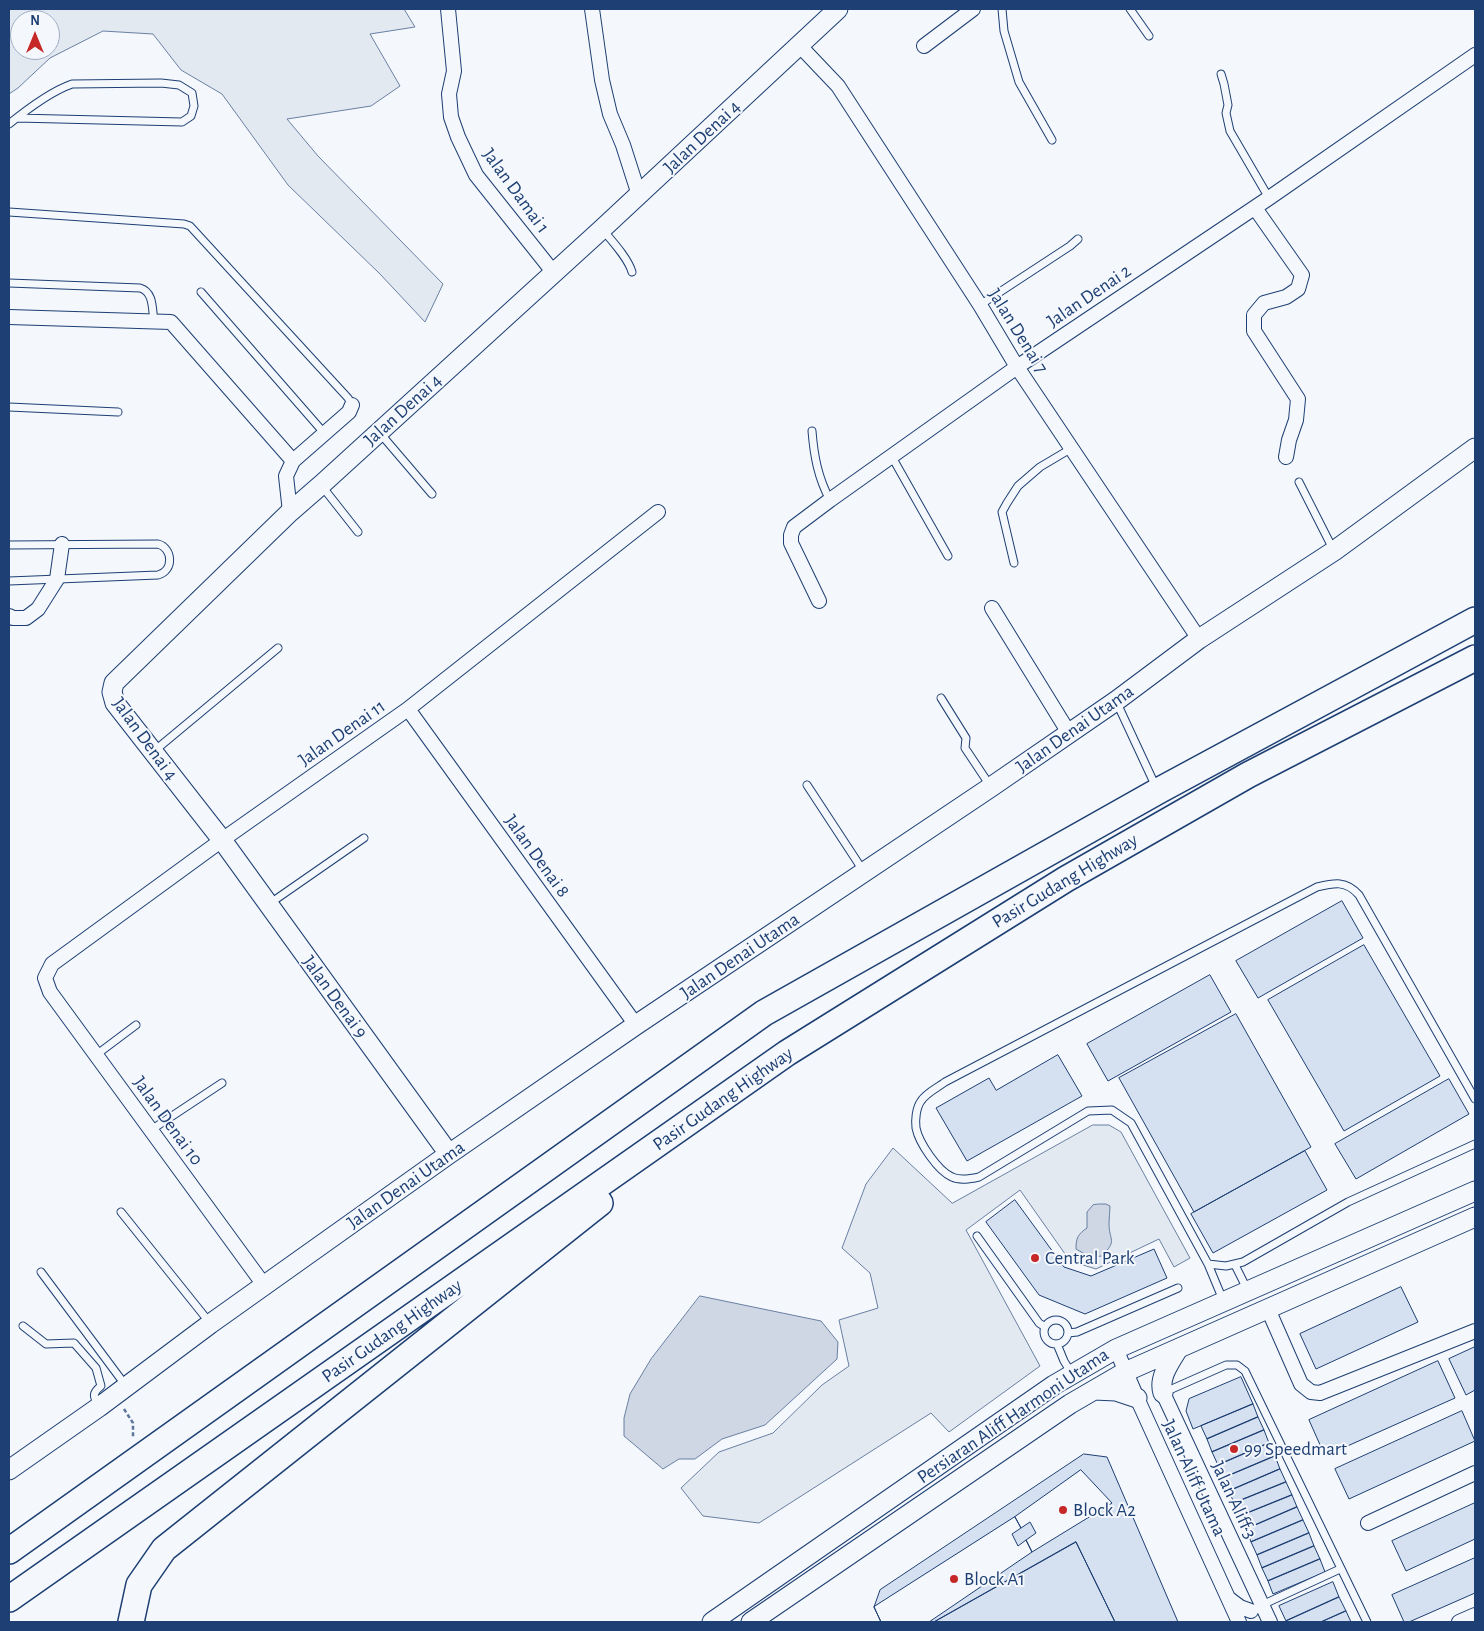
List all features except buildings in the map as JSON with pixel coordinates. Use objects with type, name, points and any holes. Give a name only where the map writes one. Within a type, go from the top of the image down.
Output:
[{"type":"highway","name":"Pasir Gudang Highway","points":[[9,1551],[764,1013],[1158,791],[1475,620]]},
{"type":"highway","name":"Pasir Gudang Highway","points":[[9,1599],[787,1053],[1066,878],[1248,775],[1475,658]]},
{"type":"highway","points":[[130,1622],[139,1585],[164,1548],[473,1306],[787,1053]]},
{"type":"street","name":"Jalan Damai 1","points":[[448,9],[454,71],[449,94],[451,117],[458,137],[476,175],[554,273]]},
{"type":"street","points":[[592,9],[602,80],[610,114],[624,145],[640,195]]},
{"type":"street","name":"Jalan Denai 4","points":[[222,840],[115,703],[112,692],[114,683],[290,512],[640,195],[838,9]]},
{"type":"street","points":[[924,46],[973,9]]},
{"type":"street","name":"Jalan Denai 7","points":[[800,46],[838,86],[980,305],[1017,367],[1199,639]]},
{"type":"street","name":"Jalan Denai 2","points":[[819,601],[794,552],[791,535],[794,527],[1017,367],[1255,208],[1475,55]]},
{"type":"street","points":[[1255,208],[1302,275],[1298,289],[1286,297],[1264,303],[1254,314],[1254,331],[1298,399],[1296,420],[1289,440],[1286,457]]},
{"type":"street","points":[[9,317],[171,322],[293,461]]},
{"type":"street","points":[[290,512],[286,476],[293,461],[349,412],[352,405]]},
{"type":"street","name":"Jalan Denai Utama","points":[[9,1470],[113,1397],[264,1285],[449,1154],[636,1025],[991,787],[1116,701],[1199,639],[1334,551],[1475,448]]},
{"type":"street","name":"Jalan Denai 11","points":[[45,978],[52,964],[222,840],[408,709],[658,512]]},
{"type":"street","points":[[9,616],[13,618],[26,618],[38,609],[57,579],[62,544]]},
{"type":"street","points":[[992,608],[1069,733]]},
{"type":"street","name":"Jalan Denai 8","points":[[408,709],[636,1025]]},
{"type":"street","name":"Jalan Denai 9","points":[[222,840],[449,1154]]},
{"type":"street","name":"Jalan Denai 10","points":[[45,978],[50,992],[264,1285]]},
{"type":"street","name":"Persiaran Aliff Harmoni Utama","points":[[712,1622],[1054,1385],[1116,1349],[1475,1191]]},
{"type":"street","name":"Persiaran Aliff Harmoni Utama","points":[[751,1622],[1062,1409],[1125,1372],[1475,1217]]},
{"type":"street","points":[[1268,1309],[1301,1384],[1311,1392],[1320,1394],[1475,1331]]},
{"type":"street","name":"Jalan Aliff Utama","points":[[1116,1349],[1239,1622]]},
{"type":"street","points":[[1163,1393],[1162,1378],[1178,1349]]},
{"type":"street","points":[[1094,1390],[1116,1391],[1137,1398]]},
{"type":"street","name":"Jalan Aliff 3","points":[[1163,1393],[1253,1613],[1270,1622]]},
{"type":"street","points":[[1368,1523],[1475,1473]]},
{"type":"street","points":[[1228,1597],[1240,1607],[1253,1613]]},
{"type":"street","points":[[1459,1622],[1475,1615]]},
{"type":"lane","points":[[1002,9],[1004,31],[1019,82],[1052,140]]},
{"type":"lane","points":[[1130,9],[1149,36]]},
{"type":"lane","points":[[1221,74],[1228,105],[1226,113],[1230,131],[1269,198]]},
{"type":"lane","points":[[9,124],[17,118],[63,88],[72,84],[161,83],[179,85],[192,92],[194,106],[191,116],[182,122],[17,118]]},
{"type":"lane","points":[[9,212],[184,224],[190,226],[348,398],[352,405]]},
{"type":"lane","points":[[602,229],[618,248],[632,272]]},
{"type":"lane","points":[[980,305],[1078,239]]},
{"type":"lane","points":[[9,283],[146,289],[149,293],[154,322]]},
{"type":"lane","points":[[201,292],[325,434]]},
{"type":"lane","points":[[9,407],[118,412]]},
{"type":"lane","points":[[812,431],[817,468],[822,486],[830,500]]},
{"type":"lane","points":[[379,432],[432,494]]},
{"type":"lane","points":[[1014,563],[1002,512],[1018,486],[1040,467],[1072,448]]},
{"type":"lane","points":[[892,457],[948,556]]},
{"type":"lane","points":[[1299,482],[1334,551]]},
{"type":"lane","points":[[321,485],[358,532]]},
{"type":"lane","points":[[9,545],[158,544],[163,545],[167,549],[169,564],[168,569],[158,575],[9,581]]},
{"type":"lane","points":[[153,752],[278,648]]},
{"type":"lane","points":[[941,698],[966,738],[965,748],[991,787]]},
{"type":"lane","points":[[1116,701],[1158,791]]},
{"type":"lane","points":[[807,786],[864,872]]},
{"type":"lane","points":[[268,905],[364,838]]},
{"type":"lane","points":[[1223,1301],[1208,1264],[1131,1123],[1120,1114],[1112,1110],[1088,1111],[979,1177],[967,1180],[954,1178],[944,1172],[923,1145],[916,1128],[916,1114],[921,1101],[931,1092],[954,1078],[1317,888],[1333,883],[1353,888],[1359,895],[1475,1099]]},
{"type":"lane","points":[[96,1054],[136,1025]]},
{"type":"lane","points":[[151,1130],[222,1083]]},
{"type":"lane","points":[[1208,1264],[1235,1265],[1254,1257],[1348,1202],[1475,1144]]},
{"type":"lane","points":[[121,1212],[210,1324]]},
{"type":"lane","points":[[977,1236],[1039,1323],[1045,1327]]},
{"type":"lane","points":[[1235,1265],[1247,1290]]},
{"type":"lane","points":[[41,1272],[113,1397]]},
{"type":"lane","points":[[1068,1333],[1077,1332],[1178,1288]]},
{"type":"lane","points":[[1058,1320],[1064,1323],[1068,1333],[1064,1340],[1057,1344],[1050,1342],[1046,1337],[1045,1327],[1050,1322],[1058,1320]]},
{"type":"lane","points":[[23,1326],[46,1344],[74,1343],[96,1368],[102,1386],[96,1391],[94,1396],[113,1397]]},
{"type":"lane","points":[[1057,1344],[1072,1374]]},
{"type":"lane","points":[[1163,1393],[1226,1365],[1237,1365],[1245,1371],[1366,1622]]},
{"type":"lane","points":[[1253,1613],[1340,1569]]},
{"type":"path","points":[[113,1397],[133,1423],[134,1435],[127,1466]]},
{"type":"shaded area","points":[[9,9],[404,9],[415,27],[370,34],[400,86],[371,106],[287,119],[318,156],[443,284],[425,322],[380,274],[288,185],[222,94],[181,70],[153,34],[103,31],[60,53],[60,10],[10,10],[10,60],[48,60],[9,94]]},
{"type":"shaded area","points":[[1093,1125],[1109,1125],[1121,1132],[1190,1258],[1174,1267],[1159,1239],[1096,1269],[1070,1261],[1020,1190],[966,1230],[1040,1366],[949,1432],[931,1413],[759,1523],[703,1516],[681,1488],[719,1452],[773,1433],[822,1385],[849,1366],[839,1320],[878,1308],[870,1273],[842,1248],[866,1184],[893,1148],[952,1203]]},
{"type":"shaded area","points":[[1093,1205],[1110,1206],[1109,1229],[1112,1240],[1102,1256],[1090,1257],[1076,1249],[1076,1242],[1080,1234],[1087,1228],[1087,1212]]},
{"type":"shaded area","points":[[700,1296],[821,1321],[838,1342],[837,1359],[765,1425],[722,1439],[695,1459],[679,1459],[663,1469],[624,1436],[624,1418],[630,1394],[651,1359]]},
{"type":"place","name":"Central Park","points":[[1035,1258]]},
{"type":"place","name":"99 Speedmart","points":[[1234,1449]]},
{"type":"place","name":"Block A2","points":[[1063,1510]]},
{"type":"place","name":"Block A1","points":[[954,1579]]}]
